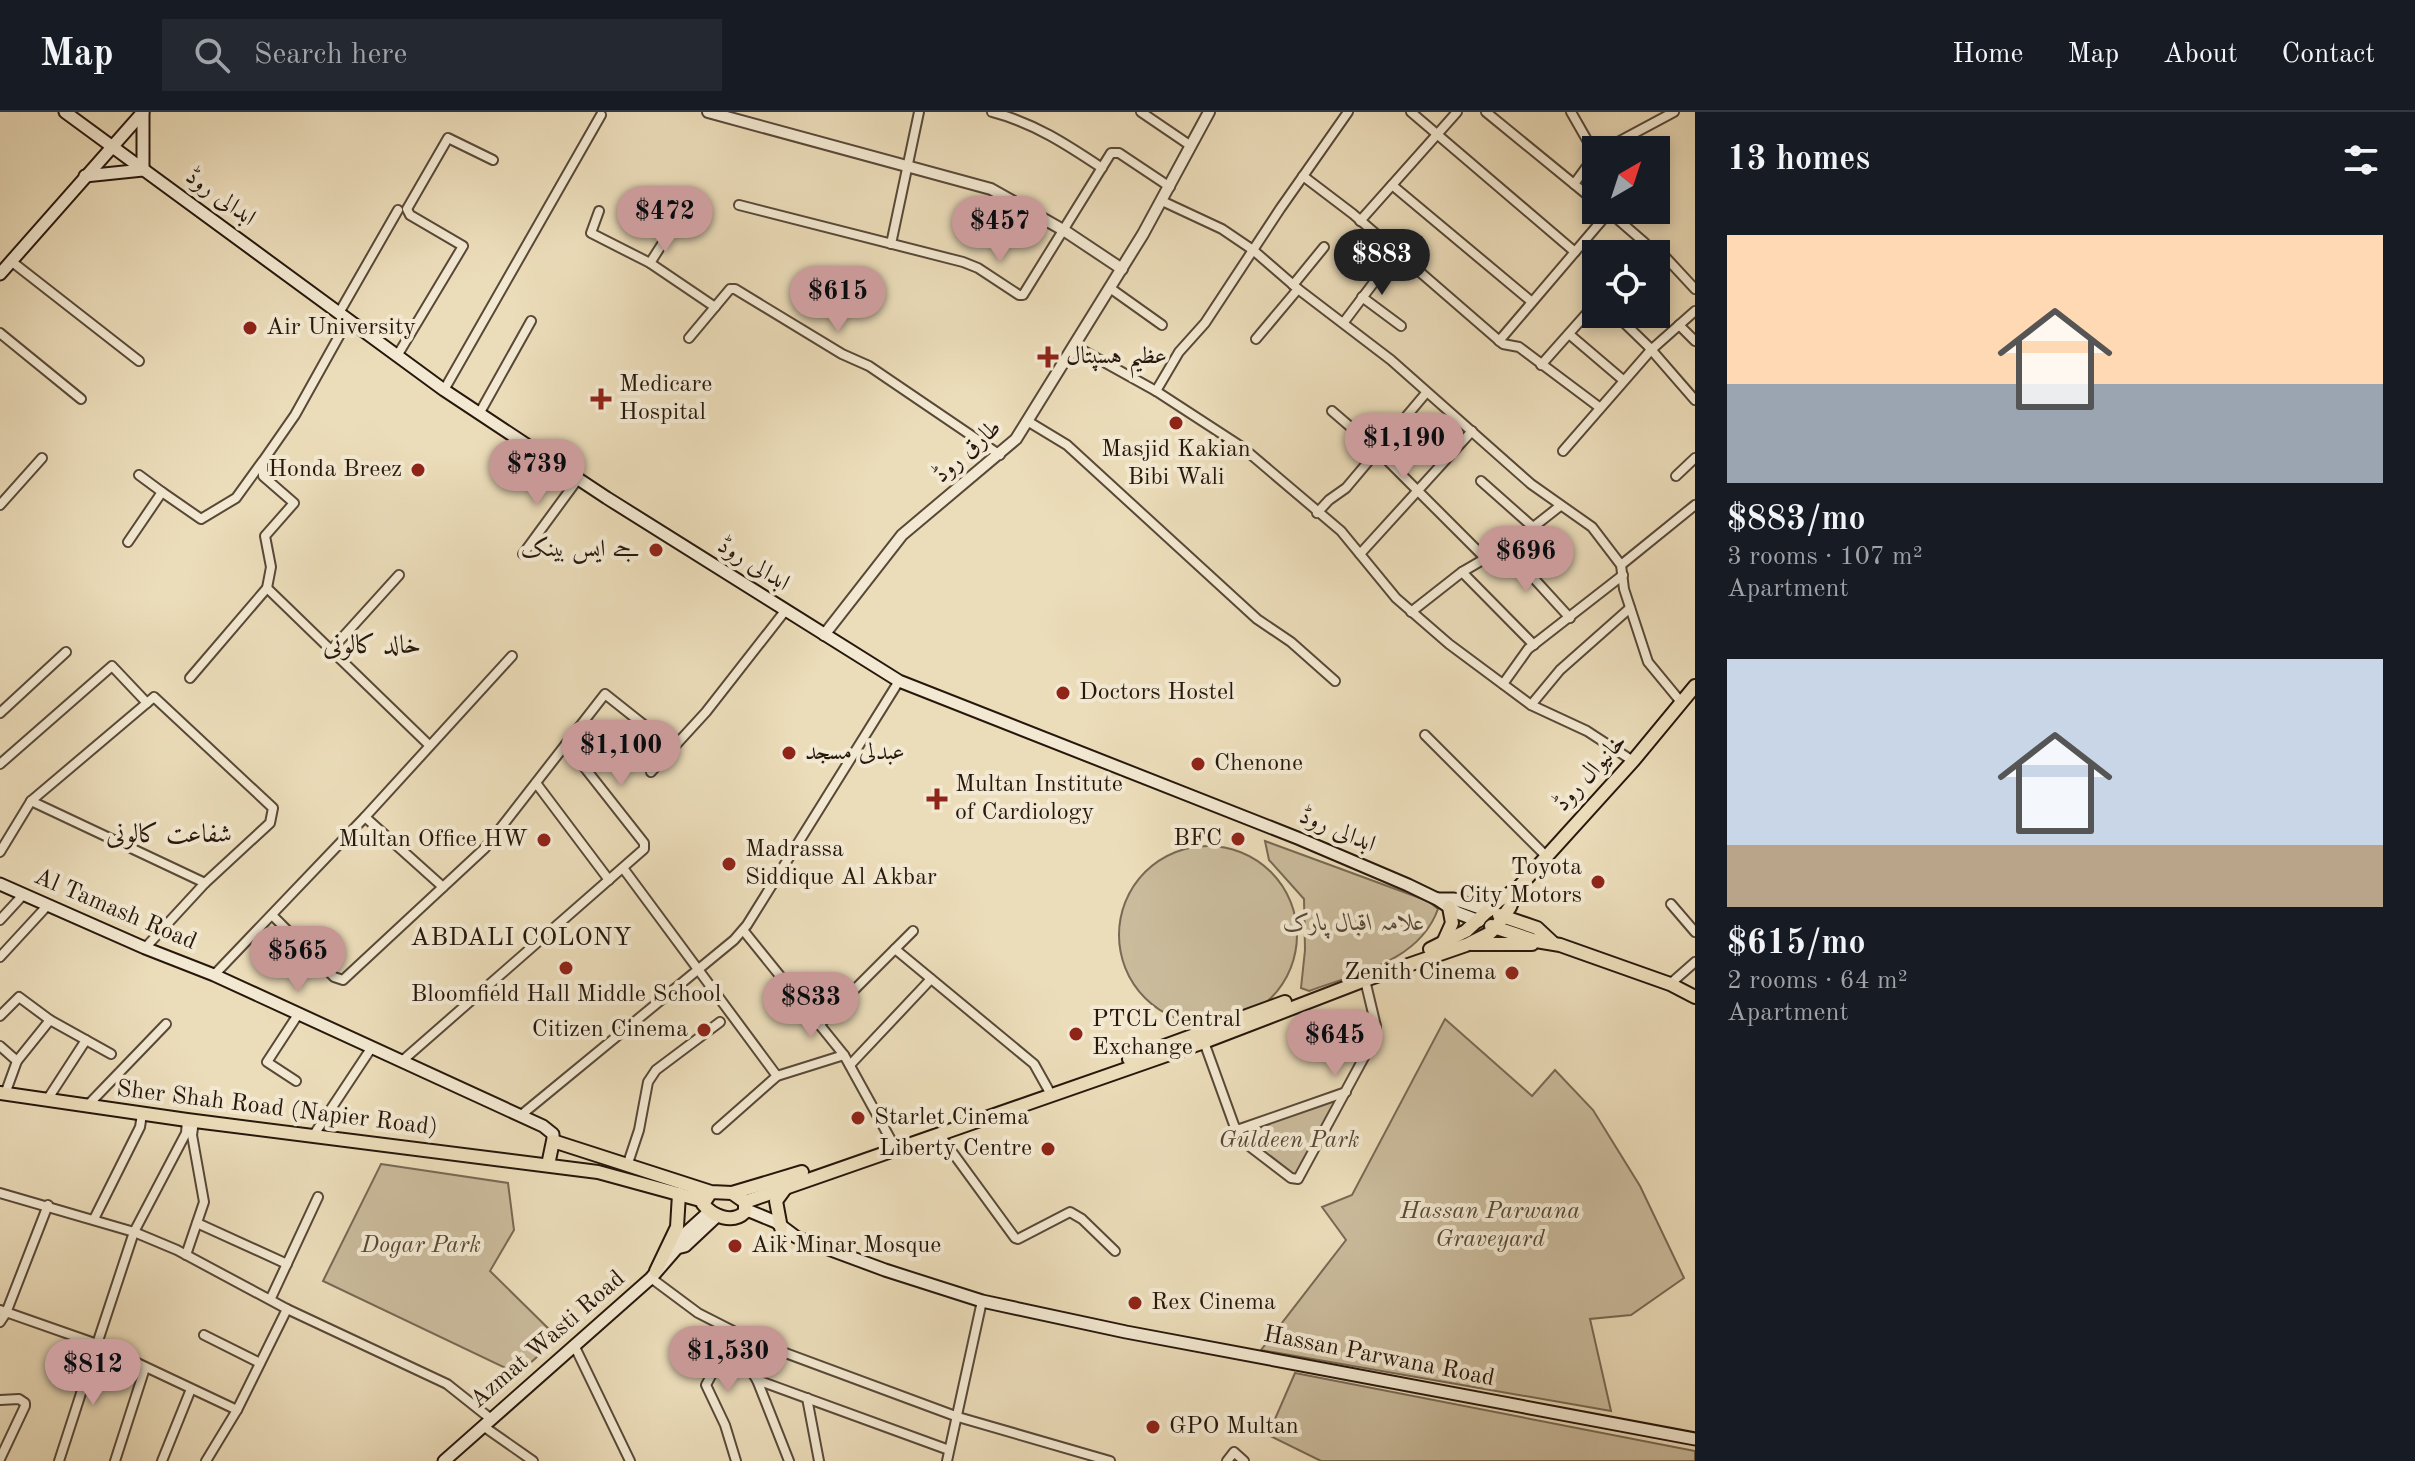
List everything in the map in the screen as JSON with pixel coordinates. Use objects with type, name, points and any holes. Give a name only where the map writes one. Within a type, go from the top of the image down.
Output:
[{"type":"main road","name":"ابدالی روڈ","points":[[65,112],[479,414],[899,681],[1300,839],[1437,899]]},
{"type":"main road","points":[[0,274],[143,112]]},
{"type":"main road","points":[[85,176],[143,170],[143,112]]},
{"type":"main road","name":"خانیوال روڈ","points":[[1499,922],[1518,888],[1695,687]]},
{"type":"main road","name":"Al Tamash Road","points":[[0,884],[299,1013],[550,1130],[553,1141]]},
{"type":"main road","name":"خانیوال روڈ","points":[[1423,956],[1479,921],[1498,901],[1518,888]]},
{"type":"main road","points":[[1437,899],[1479,921],[1499,922]]},
{"type":"main road","points":[[1437,899],[1454,899],[1489,911],[1499,922],[1536,941],[1552,942],[1670,984],[1695,997]]},
{"type":"main road","points":[[1443,943],[1452,923],[1449,907]]},
{"type":"main road","points":[[1466,945],[1499,922]]},
{"type":"main road","points":[[711,1205],[732,1193],[787,1181],[939,1134],[1204,1042],[1245,1022],[1423,956],[1466,945],[1552,942]]},
{"type":"main road","points":[[548,1165],[553,1141],[627,1166],[711,1205],[733,1219],[787,1181],[1365,980],[1423,956]]},
{"type":"main road","name":"Sher Shah Road (Napier Road)","points":[[2,1093],[190,1121],[612,1175],[711,1205]]},
{"type":"main road","points":[[781,1228],[776,1201],[787,1181]]},
{"type":"main road","points":[[732,1193],[745,1209]]},
{"type":"main road","points":[[654,1275],[677,1227],[679,1194]]},
{"type":"main road","name":"Azmat Wasti Road","points":[[444,1461],[654,1275],[677,1248],[685,1246],[711,1205]]},
{"type":"main road","name":"Hassan Parwana Road","points":[[745,1209],[774,1228],[781,1228],[796,1237],[982,1301],[1126,1332],[1695,1439]]},
{"type":"street","points":[[709,112],[991,189],[1065,231],[1122,269]]},
{"type":"street","points":[[891,244],[919,112]]},
{"type":"street","points":[[992,112],[1044,130],[1102,168]]},
{"type":"street","points":[[1141,112],[1191,146]]},
{"type":"street","name":"طارق روڈ","points":[[824,635],[902,535],[1000,455],[1029,422],[1162,201],[1209,112]]},
{"type":"street","points":[[1156,391],[1179,352],[1205,323],[1348,112]]},
{"type":"street","points":[[1411,112],[1575,252]]},
{"type":"street","points":[[1360,221],[1457,112]]},
{"type":"street","points":[[1486,112],[1582,191]]},
{"type":"street","points":[[1571,112],[1585,136]]},
{"type":"street","points":[[1625,136],[1657,116],[1674,112]]},
{"type":"street","points":[[444,390],[601,115]]},
{"type":"street","points":[[397,356],[463,250],[462,244],[410,215],[407,209],[448,138],[493,160]]},
{"type":"street","points":[[739,205],[978,268],[1023,295],[1114,152],[1170,187]]},
{"type":"street","points":[[1574,184],[1582,173]]},
{"type":"street","points":[[1303,176],[1499,341],[1507,346],[1519,347],[1599,407]]},
{"type":"street","points":[[1392,185],[1532,302]]},
{"type":"street","points":[[1162,201],[1222,229],[1253,250],[1344,322],[1531,484],[1592,527],[1622,570],[1624,589],[1648,662],[1681,702]]},
{"type":"street","points":[[139,475],[201,519],[236,498],[295,415],[398,210]]},
{"type":"street","points":[[599,211],[591,233],[650,263],[715,307]]},
{"type":"street","points":[[650,263],[682,213]]},
{"type":"street","points":[[1499,341],[1598,224]]},
{"type":"street","points":[[1623,224],[1642,240]]},
{"type":"street","points":[[1256,339],[1324,247]]},
{"type":"street","points":[[1344,322],[1396,253]]},
{"type":"street","points":[[11,261],[139,361]]},
{"type":"street","points":[[1670,262],[1695,289]]},
{"type":"street","points":[[1110,288],[1162,325]]},
{"type":"street","points":[[689,338],[730,289],[740,291],[817,340],[869,366],[1000,455]]},
{"type":"street","points":[[1362,297],[1401,326]]},
{"type":"street","points":[[1563,451],[1651,350],[1695,311]]},
{"type":"street","points":[[1541,365],[1582,319]]},
{"type":"street","points":[[479,414],[531,321]]},
{"type":"street","points":[[1679,325],[1695,341]]},
{"type":"street","points":[[1629,328],[1695,400]]},
{"type":"street","points":[[0,333],[81,399]]},
{"type":"street","points":[[1569,334],[1623,380]]},
{"type":"street","points":[[1075,346],[1156,391],[1242,447],[1341,531],[1390,591],[1449,644],[1531,705],[1587,731],[1633,761]]},
{"type":"street","points":[[1317,513],[1346,488],[1426,393]]},
{"type":"street","points":[[1332,411],[1376,449],[1486,559]]},
{"type":"street","points":[[1029,422],[1067,445],[1257,619],[1291,642],[1335,681]]},
{"type":"street","points":[[1360,554],[1472,431]]},
{"type":"street","points":[[0,505],[42,458]]},
{"type":"street","points":[[1676,476],[1695,458]]},
{"type":"street","points":[[190,678],[267,588],[271,567],[265,536],[294,503],[263,476],[263,461]]},
{"type":"street","points":[[523,554],[578,479]]},
{"type":"street","points":[[1481,481],[1534,528]]},
{"type":"street","points":[[128,542],[162,492]]},
{"type":"street","points":[[1503,684],[1523,655],[1570,618],[1695,505]]},
{"type":"street","points":[[1411,612],[1462,572],[1506,548],[1560,506]]},
{"type":"street","points":[[1506,548],[1570,618]]},
{"type":"street","points":[[1462,572],[1534,645]]},
{"type":"street","points":[[332,649],[399,575]]},
{"type":"street","points":[[267,588],[429,745]]},
{"type":"street","points":[[1531,705],[1560,670],[1630,608]]},
{"type":"street","points":[[651,772],[706,712],[785,611]]},
{"type":"street","points":[[0,713],[66,652]]},
{"type":"street","points":[[214,975],[365,817],[512,656]]},
{"type":"street","points":[[0,764],[112,666],[147,703]]},
{"type":"street","points":[[520,1116],[699,970],[743,930],[899,681]]},
{"type":"street","points":[[272,915],[334,977],[343,980],[485,848],[605,694],[673,748]]},
{"type":"street","points":[[0,852],[31,801],[154,697],[273,808],[270,823],[205,883],[145,948]]},
{"type":"street","points":[[1425,735],[1546,856]]},
{"type":"street","points":[[402,1061],[644,849],[644,843],[566,744]]},
{"type":"street","points":[[536,783],[609,880]]},
{"type":"street","points":[[31,801],[205,883]]},
{"type":"street","points":[[365,817],[443,887]]},
{"type":"street","points":[[623,868],[777,1076]]},
{"type":"street","points":[[0,920],[23,895]]},
{"type":"street","points":[[1671,904],[1695,932]]},
{"type":"street","points":[[0,957],[47,906]]},
{"type":"street","points":[[743,930],[844,1055],[892,1142]]},
{"type":"street","points":[[819,1025],[913,931]]},
{"type":"street","points":[[895,949],[1034,1064],[1048,1089]]},
{"type":"street","points":[[1670,984],[1695,962]]},
{"type":"street","points":[[850,1065],[931,979]]},
{"type":"street","points":[[1204,1042],[1224,1103],[1244,1142],[1291,1178],[1298,1179],[1377,1032],[1365,980]]},
{"type":"street","points":[[0,1016],[19,997],[50,1020],[111,1054]]},
{"type":"street","points":[[296,1081],[267,1062],[299,1013]]},
{"type":"street","points":[[2,1093],[17,1061],[50,1020]]},
{"type":"street","points":[[627,1166],[639,1130],[648,1082],[656,1070],[720,1022]]},
{"type":"street","points":[[87,1106],[166,1024]]},
{"type":"street","points":[[47,1100],[86,1040]]},
{"type":"street","points":[[0,1046],[17,1061]]},
{"type":"street","points":[[313,1136],[372,1047]]},
{"type":"street","points":[[717,1129],[777,1076],[844,1055]]},
{"type":"street","points":[[1237,1130],[1346,1091]]},
{"type":"street","points":[[94,1219],[140,1127],[142,1114]]},
{"type":"street","points":[[186,1255],[204,1202],[190,1121]]},
{"type":"street","points":[[59,1461],[134,1232],[190,1121]]},
{"type":"street","points":[[939,1134],[1015,1238],[1070,1212],[1082,1219],[1115,1251]]},
{"type":"street","points":[[0,1193],[134,1232],[186,1255],[287,1309],[447,1384],[533,1461]]},
{"type":"street","points":[[271,1298],[318,1197]]},
{"type":"street","points":[[0,1322],[48,1205]]},
{"type":"street","points":[[197,1223],[287,1264]]},
{"type":"street","points":[[654,1275],[698,1313],[753,1341],[958,1417],[1110,1461]]},
{"type":"street","points":[[947,1461],[982,1301]]},
{"type":"street","points":[[206,1461],[237,1410],[287,1309]]},
{"type":"street","points":[[3,1311],[97,1344],[237,1410]]},
{"type":"street","points":[[204,1335],[260,1363]]},
{"type":"street","points":[[736,1461],[725,1425],[706,1385],[713,1372],[742,1357],[753,1341]]},
{"type":"street","points":[[574,1345],[630,1461]]},
{"type":"street","points":[[742,1357],[757,1380],[789,1461]]},
{"type":"street","points":[[115,1461],[145,1368]]},
{"type":"street","points":[[757,1380],[949,1450]]},
{"type":"street","points":[[162,1461],[191,1389]]},
{"type":"street","points":[[807,1398],[819,1461]]},
{"type":"street","points":[[0,1400],[19,1399],[25,1406],[0,1459]]},
{"type":"street","points":[[1227,1461],[1234,1452],[1244,1461]]},
{"type":"green space","name":"علامہ اقبال پارک","points":[[1265,841],[1428,901],[1438,909],[1417,942],[1384,963],[1309,991],[1301,988],[1305,950],[1304,899],[1269,860]]},
{"type":"green space","points":[[1208,846],[1242,853],[1271,872],[1290,901],[1297,935],[1290,969],[1271,998],[1242,1017],[1208,1024],[1174,1017],[1145,998],[1126,969],[1119,935],[1126,901],[1145,872],[1174,853]]},
{"type":"green space","name":"Hassan Parwana Graveyard","points":[[1445,1019],[1532,1096],[1555,1070],[1593,1110],[1640,1186],[1684,1278],[1631,1315],[1590,1319],[1611,1411],[1261,1350],[1346,1240],[1322,1207],[1352,1195]]},
{"type":"green space","name":"Guldeen Park","points":[[1346,1091],[1303,1173],[1291,1178],[1237,1130]]},
{"type":"green space","name":"Dogar Park","points":[[381,1164],[508,1183],[514,1230],[490,1271],[558,1338],[518,1374],[323,1281]]},
{"type":"green space","points":[[1295,1373],[1695,1451],[1695,1461],[1321,1461],[1268,1435]]},
{"type":"place","name":"Air University","points":[[250,328]]},
{"type":"place","name":"عظیم ہسپتال","points":[[1048,357]]},
{"type":"place","name":"Medicare Hospital","points":[[601,399]]},
{"type":"place","name":"Masjid Kakian Bibi Wali","points":[[1176,423]]},
{"type":"place","name":"Honda Breez","points":[[418,470]]},
{"type":"place","name":"جے ایس بینک","points":[[656,550]]},
{"type":"place","name":"Doctors Hostel","points":[[1063,693]]},
{"type":"place","name":"عبدلی مسجد","points":[[789,753]]},
{"type":"place","name":"Chenone","points":[[1198,764]]},
{"type":"place","name":"Multan Institute of Cardiology","points":[[937,799]]},
{"type":"place","name":"BFC","points":[[1238,839]]},
{"type":"place","name":"Multan Office HW","points":[[544,840]]},
{"type":"place","name":"Madrassa Siddique Al Akbar","points":[[729,864]]},
{"type":"place","name":"Toyota City Motors","points":[[1598,882]]},
{"type":"place","name":"Bloomfield Hall Middle School","points":[[566,968]]},
{"type":"place","name":"Zenith Cinema","points":[[1512,973]]},
{"type":"place","name":"Citizen Cinema","points":[[704,1030]]},
{"type":"place","name":"PTCL Central Exchange","points":[[1076,1034]]},
{"type":"place","name":"Starlet Cinema","points":[[858,1118]]},
{"type":"place","name":"Liberty Centre","points":[[1048,1149]]},
{"type":"place","name":"Aik Minar Mosque","points":[[735,1246]]},
{"type":"place","name":"Rex Cinema","points":[[1135,1303]]},
{"type":"place","name":"GPO Multan","points":[[1153,1427]]},
{"type":"district","name":"خالد کالونی","points":[[372,646]]},
{"type":"district","name":"شفاعت کالونی","points":[[169,835]]},
{"type":"district","name":"ABDALI COLONY","points":[[521,938]]}]
